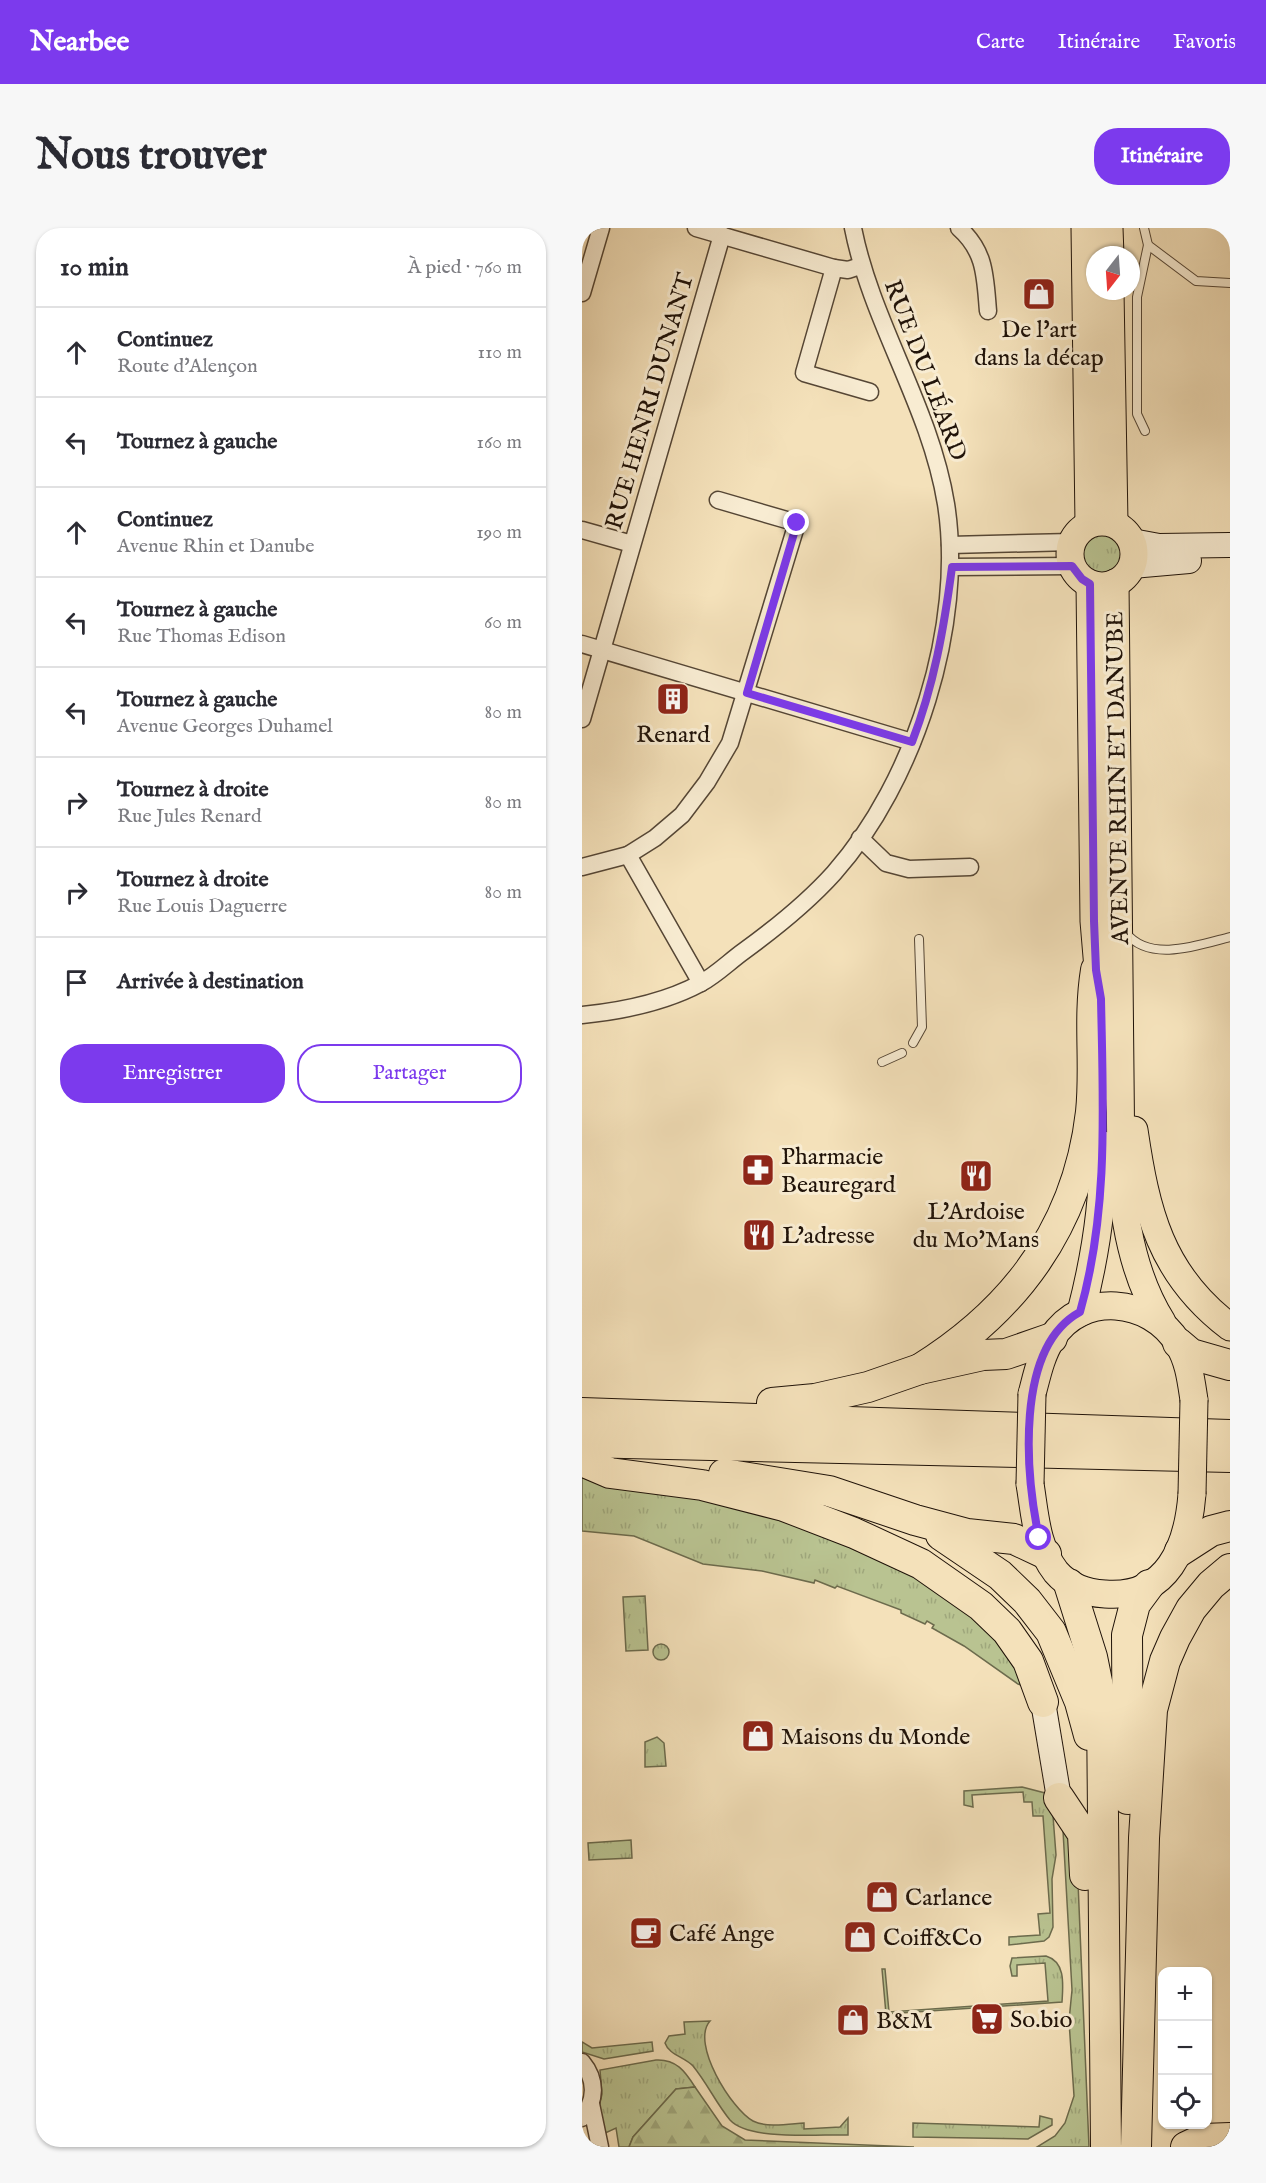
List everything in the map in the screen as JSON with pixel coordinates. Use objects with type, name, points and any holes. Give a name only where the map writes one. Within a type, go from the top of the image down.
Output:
[{"type":"highway","points":[[920,1369],[987,1320],[1009,1298],[1036,1264],[1066,1208],[1080,1165],[1090,1113],[1090,1005],[1107,972]]},
{"type":"highway","points":[[1170,1333],[1191,1354],[1230,1365]]},
{"type":"highway","points":[[635,1414],[648,1404],[744,1406],[815,1399],[868,1387],[920,1369],[983,1355],[1006,1354],[1052,1338]]},
{"type":"highway","points":[[582,1413],[1230,1435]]},
{"type":"highway","points":[[582,1442],[1230,1457]]},
{"type":"highway","points":[[582,1461],[670,1467],[797,1484],[829,1491],[915,1520],[968,1534],[1014,1539],[1046,1554]]},
{"type":"highway","points":[[582,1461],[610,1473],[702,1485],[784,1506],[854,1533],[921,1564],[981,1606],[1007,1631],[1028,1661],[1043,1702]]},
{"type":"highway","points":[[915,1520],[992,1569],[1027,1601],[1051,1632],[1080,1701],[1087,1725],[1090,1748],[1093,1886],[1103,1896]]},
{"type":"highway","points":[[1180,1551],[1211,1531],[1230,1526]]},
{"type":"highway","points":[[1136,2147],[1144,1838],[1152,1710],[1165,1661],[1191,1609],[1211,1585],[1230,1569]]},
{"type":"highway","points":[[1069,1584],[1086,1634],[1102,1706],[1104,1976],[1115,2145]]},
{"type":"highway","points":[[1115,2145],[1129,2129],[1127,1635],[1135,1604],[1149,1585]]},
{"type":"highway","points":[[1059,1798],[1083,1834],[1089,1945],[1104,1976]]},
{"type":"highway","points":[[1186,2147],[1203,2139],[1230,2138]]},
{"type":"main road","name":"AVENUE RHIN ET DANUBE","points":[[1085,228],[1118,921],[1107,972]]},
{"type":"main road","points":[[1109,228],[1110,246]]},
{"type":"main road","name":"AVENUE RHIN ET DANUBE","points":[[1107,972],[1102,554],[1110,300]]},
{"type":"main road","points":[[1107,972],[1143,1190],[1154,1227],[1178,1275],[1197,1298],[1230,1327]]},
{"type":"main road","points":[[1080,1312],[1093,1257],[1103,1176],[1101,999],[1107,972]]},
{"type":"main road","points":[[1119,1035],[1121,1172],[1124,1208],[1139,1268],[1153,1308],[1170,1333],[1190,1372],[1194,1400],[1192,1494],[1187,1535],[1180,1551],[1163,1575],[1149,1585],[1125,1594],[1111,1595],[1085,1591],[1069,1584],[1055,1570],[1039,1538],[1030,1484],[1032,1394],[1043,1354],[1061,1327],[1080,1312],[1105,1305],[1121,1306],[1170,1333]]},
{"type":"street","points":[[582,293],[601,228]]},
{"type":"street","points":[[696,228],[723,232],[834,268],[848,270],[860,266]]},
{"type":"street","points":[[959,228],[968,237],[983,262],[988,311]]},
{"type":"street","name":"RUE DU LÉARD","points":[[582,1015],[628,1010],[701,983],[783,922],[836,871],[860,838],[912,742],[927,703],[939,656],[952,567],[938,460],[860,266],[858,229]]},
{"type":"street","name":"RUE HENRI DUNANT","points":[[582,718],[723,232]]},
{"type":"street","points":[[834,268],[804,373],[870,392]]},
{"type":"street","points":[[582,867],[628,855],[655,838],[682,815],[707,782],[730,743],[797,523],[718,500]]},
{"type":"street","points":[[582,531],[632,544]]},
{"type":"street","points":[[950,545],[1102,554],[1160,562],[1230,561]]},
{"type":"street","points":[[952,567],[1102,554],[1159,546],[1230,545]]},
{"type":"street","points":[[582,644],[912,742]]},
{"type":"street","points":[[860,838],[886,863],[909,868],[970,867]]},
{"type":"street","points":[[628,855],[701,983]]},
{"type":"street","points":[[1043,1702],[1059,1798]]},
{"type":"street","points":[[582,2062],[593,2084],[586,2111],[600,2147]]},
{"type":"lane","points":[[1144,228],[1148,245],[1137,297],[1137,414],[1145,431]]},
{"type":"lane","points":[[1148,245],[1196,281],[1230,283]]},
{"type":"lane","points":[[1118,921],[1127,936],[1146,948],[1189,947],[1230,937]]},
{"type":"lane","points":[[913,1043],[922,1027],[919,939]]},
{"type":"lane","points":[[882,1062],[902,1053]]},
{"type":"green space","points":[[1101,527],[1111,529],[1119,535],[1125,543],[1127,553],[1125,563],[1119,571],[1111,577],[1101,579],[1091,577],[1083,571],[1077,563],[1075,553],[1077,543],[1083,535],[1091,529]]},
{"type":"green space","points":[[582,1476],[623,1480],[838,1532],[974,1607],[1027,1687],[1018,1684],[964,1646],[932,1628],[934,1625],[927,1621],[925,1624],[901,1613],[901,1610],[837,1586],[835,1588],[815,1580],[814,1583],[762,1571],[703,1564],[634,1536],[582,1531]]},
{"type":"green space","points":[[645,1596],[648,1650],[626,1651],[623,1597]]},
{"type":"green space","points":[[658,1644],[664,1644],[669,1652],[667,1658],[658,1660],[653,1655],[653,1649]]},
{"type":"green space","points":[[657,1737],[664,1743],[666,1766],[645,1767],[645,1742]]},
{"type":"green space","points":[[1022,1787],[1045,1793],[1052,1803],[1056,1855],[1052,1879],[1053,1927],[1049,1937],[1044,1941],[1009,1945],[1009,1937],[1040,1935],[1038,1914],[1050,1913],[1043,1816],[1033,1816],[1032,1802],[1024,1802],[1023,1792],[972,1795],[973,1807],[964,1805],[964,1791]]},
{"type":"green space","points":[[1062,1813],[1076,1834],[1089,2147],[1037,2147],[1055,2136],[1065,2123],[1074,2096],[1069,2021],[1072,1990]]},
{"type":"green space","points":[[631,1840],[632,1858],[589,1860],[588,1843]]},
{"type":"green space","points":[[1046,1956],[1057,1963],[1060,1969],[1063,1982],[1062,2002],[886,2014],[882,1969],[885,1969],[889,2012],[1048,2001],[1045,1963],[1017,1965],[1017,1976],[1012,1976],[1010,1966],[1012,1958]]},
{"type":"green space","points":[[710,2021],[705,2031],[705,2044],[709,2059],[725,2090],[744,2114],[753,2121],[765,2124],[804,2123],[804,2129],[840,2127],[848,2118],[848,2135],[768,2134],[739,2127],[730,2120],[693,2066],[670,2050],[665,2043],[669,2036],[685,2034],[684,2022]]},
{"type":"green space","points":[[582,2042],[592,2048],[652,2042],[653,2051],[604,2059],[582,2052]]},
{"type":"green space","points":[[663,2060],[679,2067],[695,2087],[676,2089],[633,2137],[629,2147],[619,2147],[616,2128],[601,2135],[597,2116],[602,2094],[600,2070]]},
{"type":"green space","points":[[695,2087],[722,2126],[745,2140],[914,2147],[629,2147],[633,2137],[676,2089]]},
{"type":"green space","points":[[1040,2116],[1052,2119],[1052,2125],[1028,2139],[913,2137],[913,2123],[1039,2127]]},
{"type":"place","name":"De l'art dans la décap","points":[[1039,294]]},
{"type":"place","name":"Renard","points":[[673,699]]},
{"type":"place","name":"Pharmacie Beauregard","points":[[758,1170]]},
{"type":"place","name":"L'Ardoise du Mo'Mans","points":[[976,1176]]},
{"type":"place","name":"L'adresse","points":[[759,1235]]},
{"type":"place","name":"Maisons du Monde","points":[[758,1736]]},
{"type":"place","name":"Carlance","points":[[882,1897]]},
{"type":"place","name":"Café Ange","points":[[646,1933]]},
{"type":"place","name":"Coiff&Co","points":[[860,1937]]},
{"type":"place","name":"So.bio","points":[[987,2019]]},
{"type":"place","name":"B&M","points":[[853,2020]]},
{"type":"route","points":[[797,523],[747,693],[912,742],[927,703],[939,656],[952,567],[1072,566],[1082,579],[1090,584],[1094,921],[1096,970],[1101,999],[1103,1176],[1093,1257],[1080,1312],[1071,1317],[1052,1338],[1043,1354],[1032,1394],[1030,1484],[1039,1538]]}]
